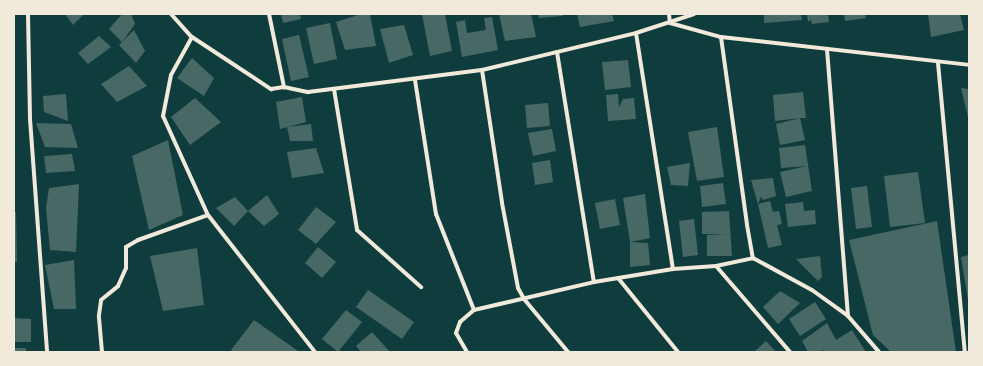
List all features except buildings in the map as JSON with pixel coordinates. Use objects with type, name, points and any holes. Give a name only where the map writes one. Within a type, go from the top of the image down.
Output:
[{"type":"street","points":[[28,14],[30,120],[47,352]]},
{"type":"street","points":[[171,14],[192,37],[271,89],[284,87],[308,92],[415,80],[482,70],[636,33],[694,14]]},
{"type":"street","points":[[269,14],[284,87]]},
{"type":"street","points":[[669,14],[670,23]]},
{"type":"street","points":[[670,23],[721,37],[938,63],[969,65]]},
{"type":"street","points":[[636,33],[673,269]]},
{"type":"street","points":[[192,37],[171,75],[164,116],[208,215],[315,352]]},
{"type":"street","points":[[721,37],[747,225],[754,258]]},
{"type":"street","points":[[827,50],[848,316]]},
{"type":"street","points":[[557,52],[594,282]]},
{"type":"street","points":[[938,63],[966,352]]},
{"type":"street","points":[[482,70],[514,273],[524,299],[568,352]]},
{"type":"street","points":[[415,80],[436,214],[474,310]]},
{"type":"street","points":[[334,89],[357,230],[421,287]]},
{"type":"street","points":[[102,352],[99,316],[101,300],[118,286],[126,268],[126,247],[138,240],[208,215]]},
{"type":"street","points":[[467,352],[456,333],[460,322],[474,310],[594,282],[673,269],[716,266],[754,258],[812,290],[848,316],[879,352]]},
{"type":"street","points":[[716,266],[790,352]]},
{"type":"street","points":[[618,278],[678,352]]}]
